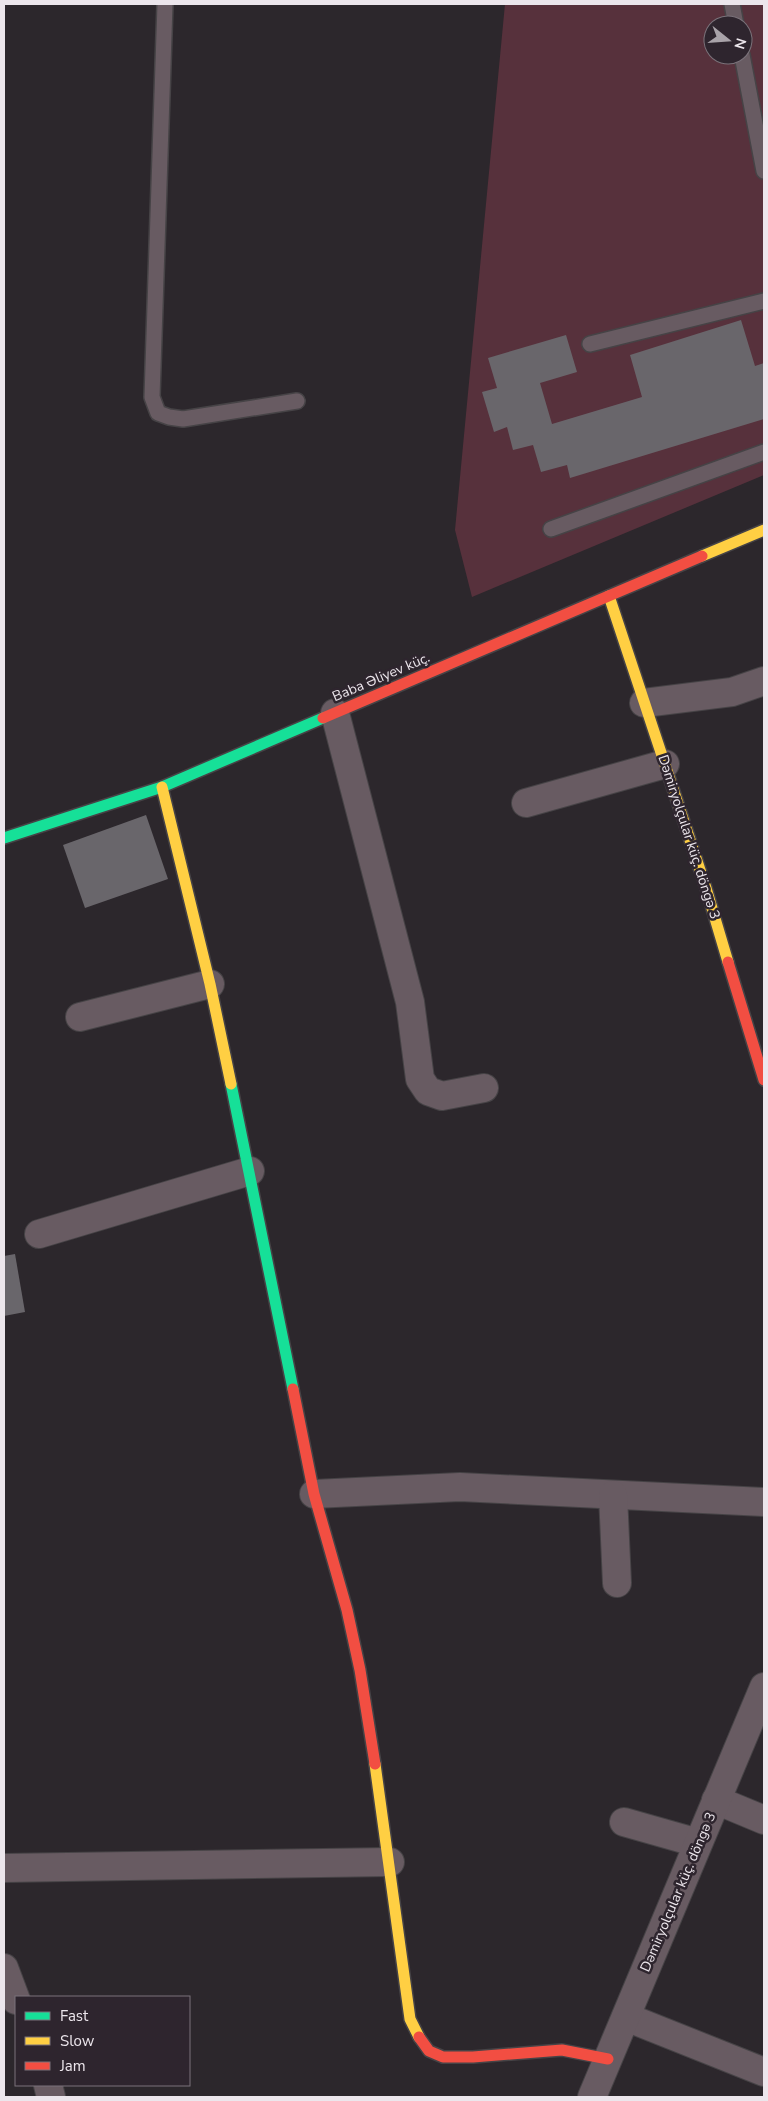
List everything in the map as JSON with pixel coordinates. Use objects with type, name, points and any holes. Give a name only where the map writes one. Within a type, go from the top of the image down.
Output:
[{"type":"street","name":"Baba Əliyev küç.","points":[[4,838],[52,824],[162,786],[764,530]]},
{"type":"street","name":"Dəmiryolçular küç. döngə 3","points":[[609,596],[706,888],[764,1080]]},
{"type":"street","points":[[644,703],[732,692],[764,681]]},
{"type":"street","points":[[336,713],[410,1002],[420,1079],[428,1091],[442,1096],[484,1088]]},
{"type":"street","points":[[526,803],[665,764]]},
{"type":"street","points":[[162,786],[210,984],[250,1171],[314,1494],[347,1610],[360,1670],[374,1748],[410,2019],[419,2040],[434,2054],[454,2058],[556,2050],[581,2052],[608,2059]]},
{"type":"street","points":[[80,1017],[210,984]]},
{"type":"street","points":[[39,1234],[250,1171]]},
{"type":"street","points":[[314,1494],[460,1487],[764,1502]]},
{"type":"street","points":[[613,1494],[617,1583]]},
{"type":"street","name":"Dəmiryolçular küç. döngə 3","points":[[592,2097],[764,1687]]},
{"type":"street","points":[[716,1800],[764,1820]]},
{"type":"street","points":[[624,1822],[698,1843]]},
{"type":"street","points":[[4,1868],[390,1862]]},
{"type":"street","points":[[4,1968],[15,1997]]},
{"type":"street","points":[[626,2018],[764,2072]]},
{"type":"lane","points":[[165,4],[152,398],[158,412],[169,417],[183,419],[297,401]]},
{"type":"lane","points":[[744,65],[764,172]]},
{"type":"lane","points":[[590,344],[764,302]]},
{"type":"lane","points":[[551,529],[764,452]]},
{"type":"shaded area","points":[[505,4],[764,4],[764,475],[472,597],[455,530]]},
{"type":"building","points":[[741,320],[755,366],[764,363],[764,419],[570,478],[567,465],[541,472],[533,445],[513,450],[507,427],[494,432],[482,392],[497,388],[488,358],[566,335],[577,372],[540,383],[552,424],[642,397],[630,355]]},
{"type":"building","points":[[146,815],[168,879],[85,908],[63,845]]},
{"type":"building","points":[[15,1254],[25,1312],[4,1316],[4,1256]]},
{"type":"traffic: fast","points":[[4,838],[162,787],[323,718]]},
{"type":"traffic: fast","points":[[231,1084],[293,1389]]},
{"type":"traffic: slow","points":[[702,556],[764,530]]},
{"type":"traffic: slow","points":[[609,596],[706,888],[728,962]]},
{"type":"traffic: slow","points":[[162,787],[210,984],[231,1084]]},
{"type":"traffic: slow","points":[[375,1764],[410,2019],[419,2037]]},
{"type":"traffic: jam","points":[[323,718],[702,556]]},
{"type":"traffic: jam","points":[[728,962],[764,1080]]},
{"type":"traffic: jam","points":[[293,1389],[314,1494],[347,1610],[360,1670],[375,1764]]},
{"type":"traffic: jam","points":[[419,2037],[429,2051],[443,2057],[473,2057],[562,2050],[608,2059]]}]
